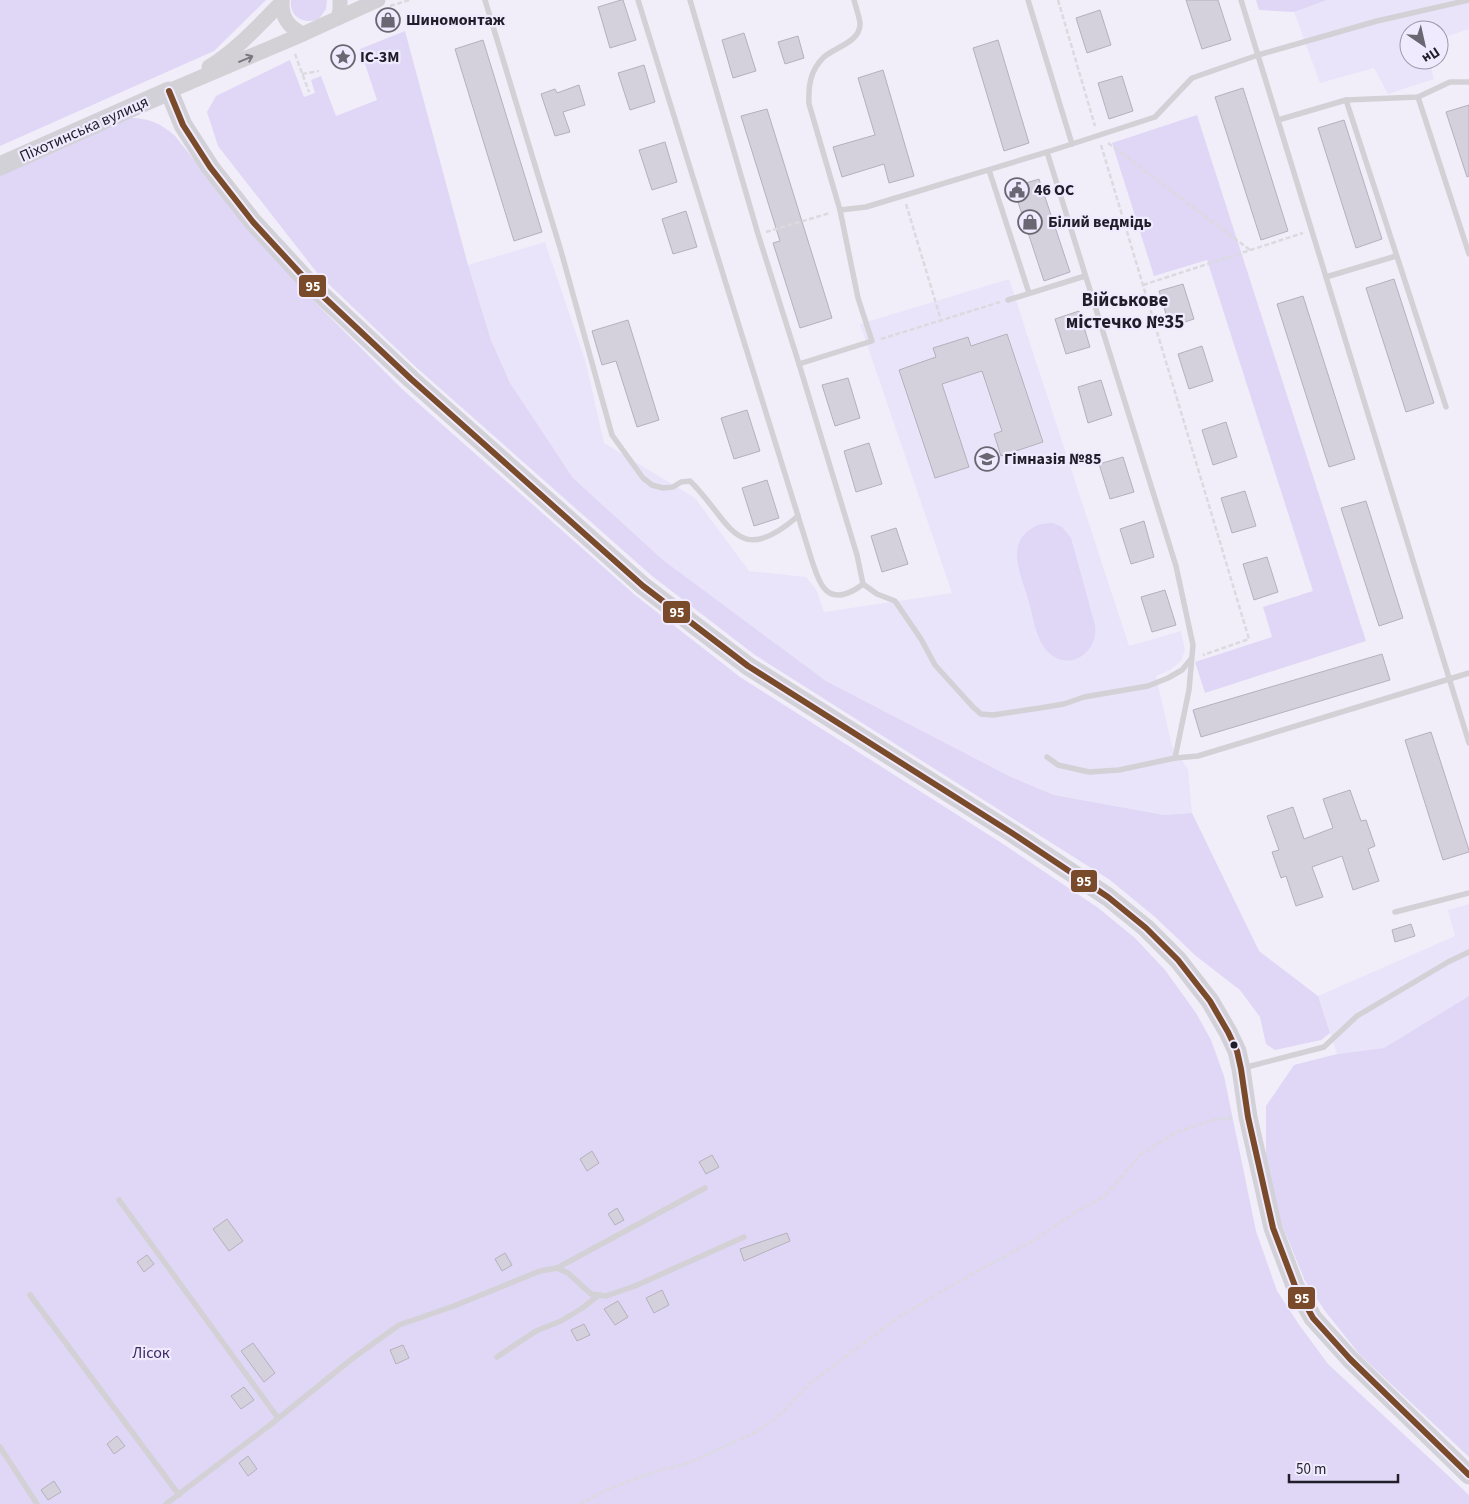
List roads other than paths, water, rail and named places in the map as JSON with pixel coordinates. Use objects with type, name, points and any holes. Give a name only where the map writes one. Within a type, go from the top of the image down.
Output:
[{"type":"main road","name":"Піхотинська вулиця","points":[[0,166],[169,91]]},
{"type":"main road","points":[[169,91],[183,125],[210,167],[253,222],[311,285],[411,379],[643,586],[748,666],[1012,832],[1108,898],[1146,928],[1178,960],[1210,1001],[1234,1044],[1241,1069],[1248,1117],[1272,1228],[1295,1286],[1313,1318],[1350,1359],[1469,1475]]},
{"type":"street","points":[[338,18],[340,0]]},
{"type":"street","points":[[169,91],[378,0]]},
{"type":"street","points":[[282,1],[282,12],[286,22],[303,34]]},
{"type":"street","points":[[169,91],[223,58],[243,41],[282,1]]},
{"type":"lane","points":[[485,0],[561,251],[612,435],[643,478],[652,485],[662,488],[673,487],[681,482],[690,481],[701,491],[733,533],[750,541],[776,534],[798,516]]},
{"type":"lane","points":[[638,0],[812,561],[824,588],[830,593],[841,595],[853,592],[864,584]]},
{"type":"lane","points":[[690,0],[758,234],[857,555],[864,584],[877,594],[895,601],[921,639],[935,665],[981,714],[993,715],[1064,704],[1084,697],[1148,686],[1182,670],[1191,659]]},
{"type":"lane","points":[[799,364],[872,341],[858,298],[840,210],[810,104],[808,88],[813,72],[824,57],[857,34],[860,24],[854,0]]},
{"type":"lane","points":[[1028,0],[1072,144]]},
{"type":"lane","points":[[1241,0],[1469,743]]},
{"type":"lane","points":[[840,210],[866,207],[904,196],[1155,117],[1192,78],[1258,55],[1377,21],[1469,0]]},
{"type":"lane","points":[[1278,120],[1346,100],[1418,97],[1450,82],[1469,82]]},
{"type":"lane","points":[[1418,97],[1469,254]]},
{"type":"lane","points":[[1346,100],[1446,407]]},
{"type":"lane","points":[[1047,152],[1176,566],[1193,645],[1189,690],[1174,758]]},
{"type":"lane","points":[[989,170],[1029,293]]},
{"type":"lane","points":[[1326,277],[1396,256]]},
{"type":"lane","points":[[1008,300],[1086,276]]},
{"type":"lane","points":[[1048,757],[1058,765],[1089,772],[1118,770],[1174,758],[1198,756],[1469,673]]},
{"type":"lane","points":[[1395,912],[1469,893]]},
{"type":"lane","points":[[1241,1069],[1324,1047],[1357,1016],[1448,962],[1469,952]]},
{"type":"lane","points":[[166,1504],[353,1358],[399,1325],[454,1306],[540,1271],[557,1268],[705,1188]]},
{"type":"lane","points":[[119,1200],[278,1418]]},
{"type":"lane","points":[[557,1268],[568,1274],[591,1294],[606,1296],[635,1286],[744,1237]]},
{"type":"lane","points":[[30,1295],[179,1495]]},
{"type":"lane","points":[[497,1357],[536,1331],[562,1321],[582,1309],[599,1295]]},
{"type":"lane","points":[[0,1447],[37,1504]]},
{"type":"place","name":"Шиномонтаж","points":[[388,20]]},
{"type":"place","name":"ІС-3М","points":[[343,57]]},
{"type":"place","name":"46 ОС","points":[[1017,190]]},
{"type":"place","name":"Білий ведмідь","points":[[1030,222]]},
{"type":"place","name":"Гімназія №85","points":[[987,459]]},
{"type":"district","name":"Військове містечко №35","points":[[1125,311]]},
{"type":"park label","name":"Лісок","points":[[151,1353]]}]
